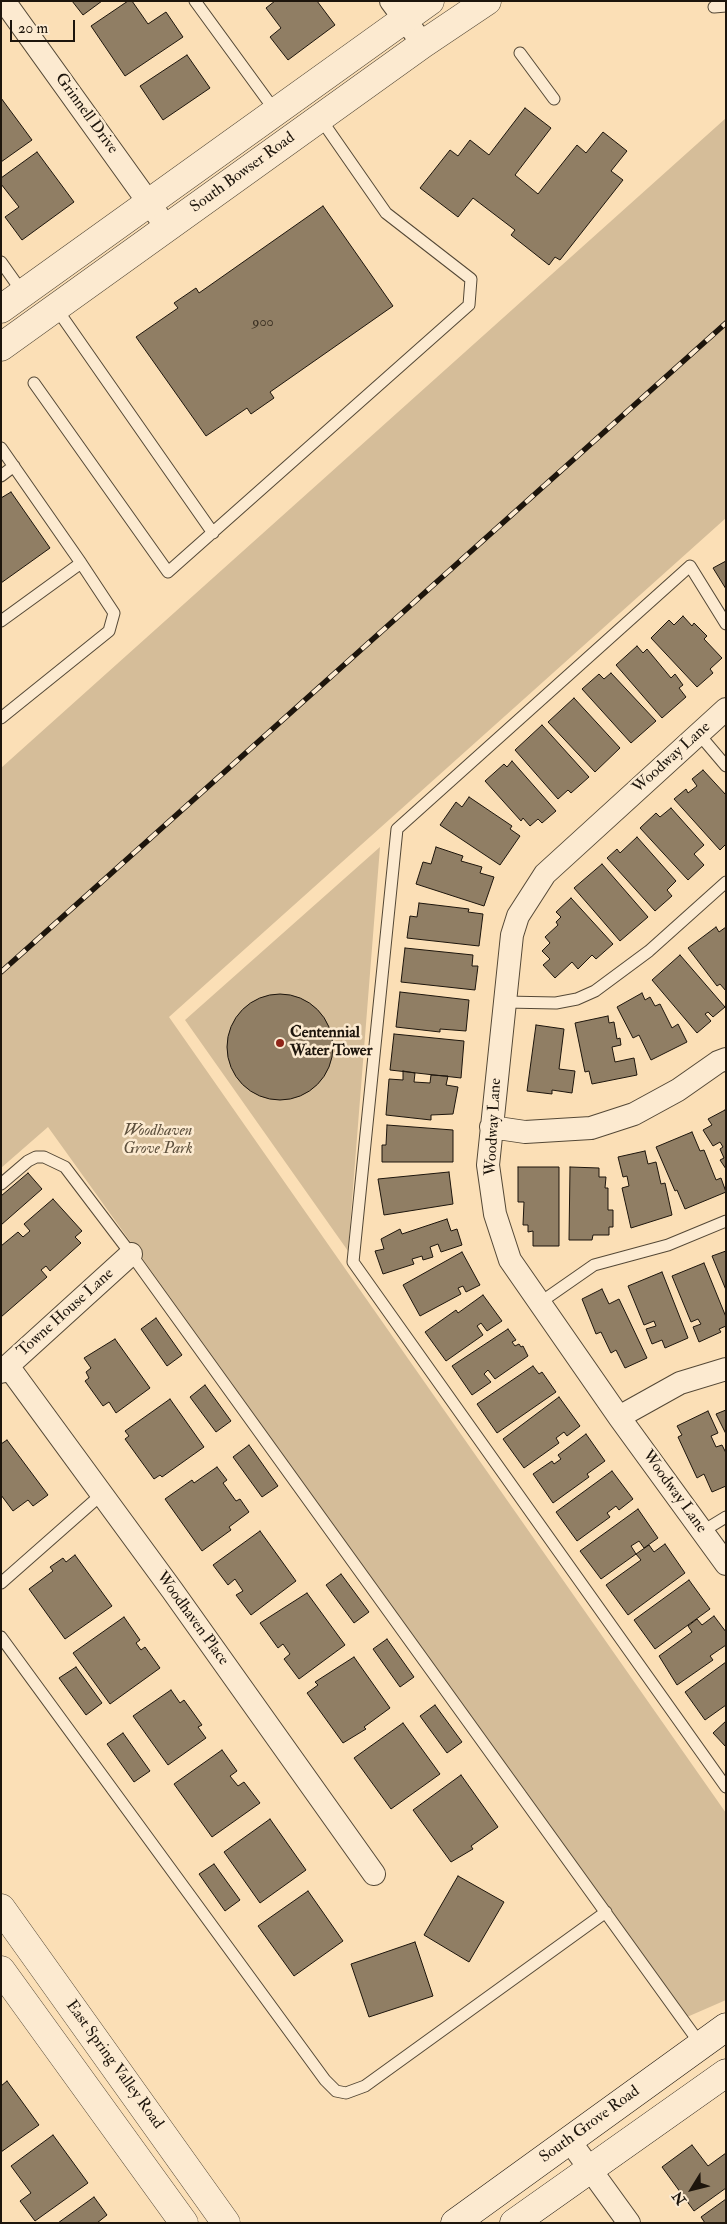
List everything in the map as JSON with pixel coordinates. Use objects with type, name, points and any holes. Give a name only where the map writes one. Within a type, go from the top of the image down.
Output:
[{"type":"street","name":"Grinnell Drive","points":[[4,1],[167,228]]},
{"type":"street","name":"South Bowser Road","points":[[1,309],[276,112],[398,10],[430,1]]},
{"type":"street","name":"South Bowser Road","points":[[1,347],[423,44],[487,1]]},
{"type":"street","points":[[398,10],[423,44]]},
{"type":"street","name":"Woodway Lane","points":[[726,708],[545,874],[518,916],[512,935],[488,1165],[495,1214],[510,1260],[538,1304],[726,1564]]},
{"type":"street","points":[[491,1127],[525,1132],[591,1128],[634,1114],[678,1090],[718,1062],[726,1059]]},
{"type":"street","name":"Towne House Lane","points":[[5,1369],[131,1254]]},
{"type":"street","name":"Woodhaven Place","points":[[5,1369],[102,1494],[374,1874]]},
{"type":"street","points":[[619,1417],[680,1383],[726,1369]]},
{"type":"street","name":"East Spring Valley Road","points":[[1,1908],[226,2223]]},
{"type":"street","points":[[1,1970],[184,2223]]},
{"type":"street","name":"South Grove Road","points":[[455,2223],[726,2027]]},
{"type":"street","points":[[514,2223],[725,2074]]},
{"type":"street","points":[[569,2140],[629,2223]]},
{"type":"lane","points":[[195,1],[276,112]]},
{"type":"lane","points":[[714,7],[726,6]]},
{"type":"lane","points":[[520,53],[554,99]]},
{"type":"lane","points":[[34,383],[168,572],[469,305],[472,279],[386,213],[320,118]]},
{"type":"lane","points":[[1,262],[23,293]]},
{"type":"lane","points":[[56,308],[213,533]]},
{"type":"lane","points":[[1,448],[114,613],[109,631],[1,718]]},
{"type":"lane","points":[[1,476],[14,466]]},
{"type":"lane","points":[[1,621],[81,563]]},
{"type":"lane","points":[[726,624],[690,566],[397,829],[353,1262],[726,1787]]},
{"type":"lane","points":[[698,734],[726,766]]},
{"type":"lane","points":[[505,1002],[556,1003],[577,999],[595,990],[649,951],[726,882]]},
{"type":"lane","points":[[1,1184],[28,1161],[44,1157],[54,1160],[65,1167],[131,1254],[701,2045]]},
{"type":"lane","points":[[538,1304],[594,1264],[668,1245],[726,1221]]},
{"type":"lane","points":[[1,1583],[102,1494]]},
{"type":"lane","points":[[703,1531],[726,1517]]},
{"type":"lane","points":[[1,1637],[325,2080],[336,2091],[346,2093],[365,2086],[606,1912]]},
{"type":"green space","name":"Woodhaven Grove Park","points":[[726,118],[726,518],[169,1017],[726,1813],[726,2000],[687,2017],[472,1726],[244,1400],[48,1127],[1,1168],[1,768]]},
{"type":"green space","points":[[380,847],[348,1251],[185,1020]]},
{"type":"building","points":[[72,1],[102,1],[83,15]]},
{"type":"building","points":[[128,1],[132,1],[148,24],[166,12],[183,37],[125,76],[91,26]]},
{"type":"building","points":[[275,1],[317,1],[335,25],[288,60],[270,37],[281,28],[266,8]]},
{"type":"building","points":[[187,55],[210,88],[163,120],[140,86]]},
{"type":"building","points":[[1,98],[32,140],[1,162]]},
{"type":"building","points":[[525,108],[551,128],[515,175],[538,194],[577,145],[586,153],[603,132],[627,151],[611,171],[623,180],[560,260],[555,257],[549,265],[511,235],[515,230],[473,198],[458,217],[420,188],[450,150],[458,156],[470,140],[489,155]]},
{"type":"building","points":[[37,152],[74,202],[22,240],[5,217],[19,207],[1,184],[1,178]]},
{"type":"building","points":[[323,206],[393,306],[270,392],[274,398],[251,414],[247,408],[206,436],[136,337],[178,308],[174,303],[196,288],[199,293]]},
{"type":"building","points":[[11,492],[50,548],[1,583],[1,498]]},
{"type":"building","points":[[726,561],[726,589],[713,568]]},
{"type":"building","points":[[683,616],[692,626],[694,623],[707,636],[704,639],[722,658],[710,669],[713,673],[697,687],[651,638],[669,620],[674,625]]},
{"type":"building","points":[[637,646],[643,653],[647,649],[671,678],[675,674],[683,685],[679,688],[686,697],[662,718],[616,665]]},
{"type":"building","points":[[611,673],[656,721],[631,743],[582,689],[599,674],[604,679]]},
{"type":"building","points":[[574,698],[620,748],[595,772],[548,722]]},
{"type":"building","points":[[542,725],[589,777],[571,793],[568,790],[558,799],[515,750]]},
{"type":"building","points":[[512,761],[556,811],[542,823],[538,819],[530,826],[523,818],[521,821],[485,781],[504,764],[507,767]]},
{"type":"building","points":[[703,770],[726,795],[726,844],[720,850],[674,799],[686,789],[688,793],[697,786],[692,779]]},
{"type":"building","points":[[469,797],[512,826],[510,829],[520,836],[500,865],[440,825],[456,802],[462,807]]},
{"type":"building","points":[[671,808],[704,845],[694,854],[704,865],[688,880],[640,828],[656,813],[660,817]]},
{"type":"building","points":[[637,837],[676,881],[667,890],[672,896],[655,911],[607,858],[617,849],[620,853]]},
{"type":"building","points":[[436,847],[463,856],[461,861],[482,867],[480,873],[494,877],[484,906],[416,884],[423,862],[431,864]]},
{"type":"building","points":[[602,864],[648,917],[620,941],[574,888]]},
{"type":"building","points":[[571,898],[613,944],[596,959],[592,955],[578,969],[572,962],[555,978],[543,965],[550,959],[542,951],[550,943],[545,937],[558,925],[556,922],[561,917],[556,912]]},
{"type":"building","points":[[419,903],[469,909],[468,912],[483,914],[479,946],[407,938],[410,916],[417,917]]},
{"type":"building","points":[[716,927],[719,932],[726,927],[726,991],[720,984],[717,986],[688,948]]},
{"type":"building","points":[[405,948],[473,955],[472,966],[478,966],[475,990],[401,982]]},
{"type":"building","points":[[680,955],[725,1007],[713,1017],[708,1012],[705,1014],[711,1021],[697,1033],[652,980]]},
{"type":"building","points":[[400,992],[469,1000],[466,1031],[440,1029],[440,1032],[396,1027]]},
{"type":"building","points":[[642,993],[645,1000],[650,997],[655,1006],[660,1004],[672,1028],[678,1024],[687,1042],[651,1060],[639,1035],[633,1038],[617,1007]]},
{"type":"building","name":"Centennial Water Tower","points":[[280,994],[300,998],[317,1010],[329,1027],[333,1047],[329,1067],[317,1084],[300,1096],[280,1100],[260,1096],[243,1084],[231,1067],[227,1047],[231,1027],[243,1010],[260,998]]},
{"type":"building","points":[[608,1016],[609,1023],[614,1022],[617,1039],[620,1038],[621,1045],[612,1047],[615,1062],[634,1058],[637,1075],[592,1084],[589,1071],[585,1072],[575,1023]]},
{"type":"building","points":[[536,1025],[564,1029],[559,1069],[575,1071],[572,1093],[552,1090],[552,1094],[527,1091]]},
{"type":"building","points":[[394,1034],[464,1041],[461,1078],[390,1070]]},
{"type":"building","points":[[403,1071],[415,1073],[414,1082],[430,1083],[431,1075],[448,1076],[446,1085],[458,1087],[453,1114],[431,1115],[431,1120],[386,1115],[389,1079],[403,1080]]},
{"type":"building","points":[[725,1110],[726,1169],[720,1160],[724,1158],[720,1149],[723,1147],[720,1142],[713,1146],[703,1130],[712,1125],[708,1119]]},
{"type":"building","points":[[387,1125],[453,1130],[453,1162],[382,1162],[382,1145],[386,1145]]},
{"type":"building","points":[[692,1132],[700,1151],[704,1150],[716,1180],[721,1178],[726,1192],[685,1209],[656,1147]]},
{"type":"building","points":[[645,1151],[648,1164],[656,1162],[661,1184],[665,1183],[672,1215],[631,1228],[622,1188],[629,1186],[627,1176],[623,1177],[618,1157]]},
{"type":"building","points":[[518,1167],[559,1167],[559,1246],[533,1246],[533,1231],[528,1232],[528,1225],[523,1225],[524,1202],[518,1202]]},
{"type":"building","points":[[570,1167],[599,1168],[599,1177],[606,1177],[605,1188],[608,1188],[608,1210],[613,1210],[613,1227],[609,1227],[609,1235],[593,1235],[592,1240],[569,1240]]},
{"type":"building","points":[[449,1172],[453,1204],[384,1215],[378,1179]]},
{"type":"building","points":[[28,1173],[42,1189],[1,1225],[1,1196]]},
{"type":"building","points":[[53,1199],[82,1231],[75,1237],[81,1243],[50,1271],[46,1266],[41,1270],[47,1277],[1,1317],[1,1246],[18,1232],[23,1237],[30,1231],[24,1224]]},
{"type":"building","points":[[447,1219],[451,1231],[457,1229],[462,1245],[441,1252],[438,1244],[430,1247],[433,1257],[423,1260],[422,1256],[412,1259],[414,1264],[383,1274],[375,1251],[384,1249],[381,1239],[400,1229],[402,1234]]},
{"type":"building","points":[[726,1251],[726,1290],[712,1256]]},
{"type":"building","points":[[462,1252],[480,1285],[466,1292],[463,1286],[458,1288],[461,1294],[420,1316],[403,1285]]},
{"type":"building","points":[[704,1263],[726,1317],[726,1326],[719,1329],[721,1332],[699,1342],[693,1327],[701,1324],[698,1319],[691,1322],[672,1276]]},
{"type":"building","points":[[662,1272],[688,1338],[665,1348],[662,1340],[652,1344],[646,1329],[656,1326],[654,1321],[644,1325],[628,1286]]},
{"type":"building","points":[[602,1289],[609,1304],[619,1299],[647,1358],[625,1368],[616,1350],[611,1353],[601,1332],[596,1334],[582,1299]]},
{"type":"building","points":[[483,1295],[502,1321],[487,1331],[481,1323],[477,1326],[483,1335],[446,1361],[425,1332],[456,1310],[458,1313]]},
{"type":"building","points":[[156,1318],[182,1355],[167,1366],[141,1329]]},
{"type":"building","points":[[508,1329],[516,1340],[512,1342],[515,1346],[519,1344],[521,1347],[523,1346],[528,1356],[495,1379],[488,1370],[484,1374],[491,1382],[472,1395],[452,1366]]},
{"type":"building","points":[[115,1339],[150,1388],[116,1413],[109,1402],[103,1406],[85,1381],[89,1378],[86,1372],[91,1368],[84,1358]]},
{"type":"building","points":[[533,1366],[539,1374],[542,1372],[556,1392],[497,1433],[477,1404]]},
{"type":"building","points":[[205,1385],[231,1421],[216,1432],[190,1397]]},
{"type":"building","points":[[559,1397],[580,1426],[567,1436],[564,1432],[556,1438],[559,1443],[524,1468],[503,1439]]},
{"type":"building","points":[[170,1399],[204,1447],[162,1477],[160,1475],[154,1479],[125,1439],[129,1436],[125,1431]]},
{"type":"building","points":[[726,1410],[726,1434],[716,1414]]},
{"type":"building","points":[[708,1411],[718,1433],[711,1436],[716,1447],[722,1445],[726,1453],[726,1486],[712,1492],[704,1474],[697,1478],[678,1437],[682,1435],[677,1426]]},
{"type":"building","points":[[586,1434],[605,1461],[587,1474],[589,1477],[553,1503],[533,1474],[552,1461],[554,1464],[561,1459],[558,1455]]},
{"type":"building","points":[[7,1440],[48,1495],[33,1506],[28,1500],[13,1511],[1,1495],[1,1444]]},
{"type":"building","points":[[249,1445],[278,1486],[262,1497],[233,1457]]},
{"type":"building","points":[[217,1467],[227,1480],[223,1483],[236,1501],[240,1499],[249,1512],[229,1527],[231,1530],[202,1551],[165,1499],[192,1480],[194,1483]]},
{"type":"building","points":[[612,1471],[633,1499],[619,1510],[616,1506],[607,1513],[610,1517],[577,1541],[556,1512]]},
{"type":"building","points":[[638,1509],[658,1538],[644,1548],[639,1541],[631,1546],[636,1554],[601,1579],[580,1551]]},
{"type":"building","points":[[260,1531],[296,1581],[251,1615],[236,1595],[243,1591],[235,1579],[228,1585],[213,1565]]},
{"type":"building","points":[[665,1544],[685,1573],[628,1615],[606,1585],[641,1560],[636,1554],[649,1545],[654,1552]]},
{"type":"building","points":[[75,1555],[112,1606],[65,1639],[29,1589],[53,1571],[50,1567],[63,1558],[66,1562]]},
{"type":"building","points":[[341,1574],[369,1612],[354,1623],[326,1585]]},
{"type":"building","points":[[689,1580],[710,1609],[655,1649],[634,1620]]},
{"type":"building","points":[[307,1593],[345,1645],[299,1679],[284,1659],[290,1654],[283,1644],[278,1648],[260,1623]]},
{"type":"building","points":[[714,1616],[726,1632],[726,1645],[710,1656],[713,1660],[677,1685],[659,1656],[692,1632],[688,1626],[697,1619],[702,1625]]},
{"type":"building","points":[[124,1617],[140,1640],[136,1643],[141,1650],[145,1647],[160,1668],[110,1704],[73,1653]]},
{"type":"building","points":[[387,1639],[414,1677],[400,1687],[373,1649]]},
{"type":"building","points":[[354,1657],[390,1708],[364,1727],[366,1729],[343,1743],[307,1693],[318,1685],[315,1682]]},
{"type":"building","points":[[726,1662],[726,1705],[705,1720],[685,1692]]},
{"type":"building","points":[[76,1667],[102,1703],[86,1715],[59,1678]]},
{"type":"building","points":[[171,1690],[180,1703],[184,1700],[202,1725],[198,1727],[206,1738],[168,1765],[133,1716]]},
{"type":"building","points":[[435,1705],[462,1742],[447,1753],[420,1716]]},
{"type":"building","points":[[726,1721],[726,1747],[713,1733]]},
{"type":"building","points":[[403,1723],[440,1774],[391,1809],[354,1758]]},
{"type":"building","points":[[123,1733],[150,1771],[134,1782],[107,1744]]},
{"type":"building","points":[[222,1750],[237,1771],[230,1776],[238,1786],[244,1782],[260,1803],[212,1837],[174,1784]]},
{"type":"building","points":[[461,1775],[498,1827],[471,1846],[473,1849],[451,1862],[413,1810]]},
{"type":"building","points":[[270,1819],[306,1870],[260,1903],[224,1852]]},
{"type":"building","points":[[214,1864],[240,1900],[225,1911],[199,1874]]},
{"type":"building","points":[[458,1876],[504,1902],[469,1962],[424,1935]]},
{"type":"building","points":[[308,1891],[343,1941],[294,1976],[258,1926]]},
{"type":"building","points":[[415,1942],[433,1996],[369,2017],[351,1964]]},
{"type":"building","points":[[7,2081],[39,2125],[1,2152],[1,2086]]},
{"type":"building","points":[[53,2135],[88,2183],[35,2221],[20,2201],[31,2193],[11,2166]]},
{"type":"building","points":[[692,2145],[708,2166],[726,2153],[726,2188],[694,2211],[662,2167]]},
{"type":"building","points":[[94,2197],[107,2215],[97,2223],[58,2223]]},
{"type":"building","points":[[726,2199],[726,2223],[705,2223],[701,2217]]},
{"type":"railway","points":[[1,972],[726,323]]},
{"type":"place","name":"Centennial Water Tower","points":[[280,1043]]}]
